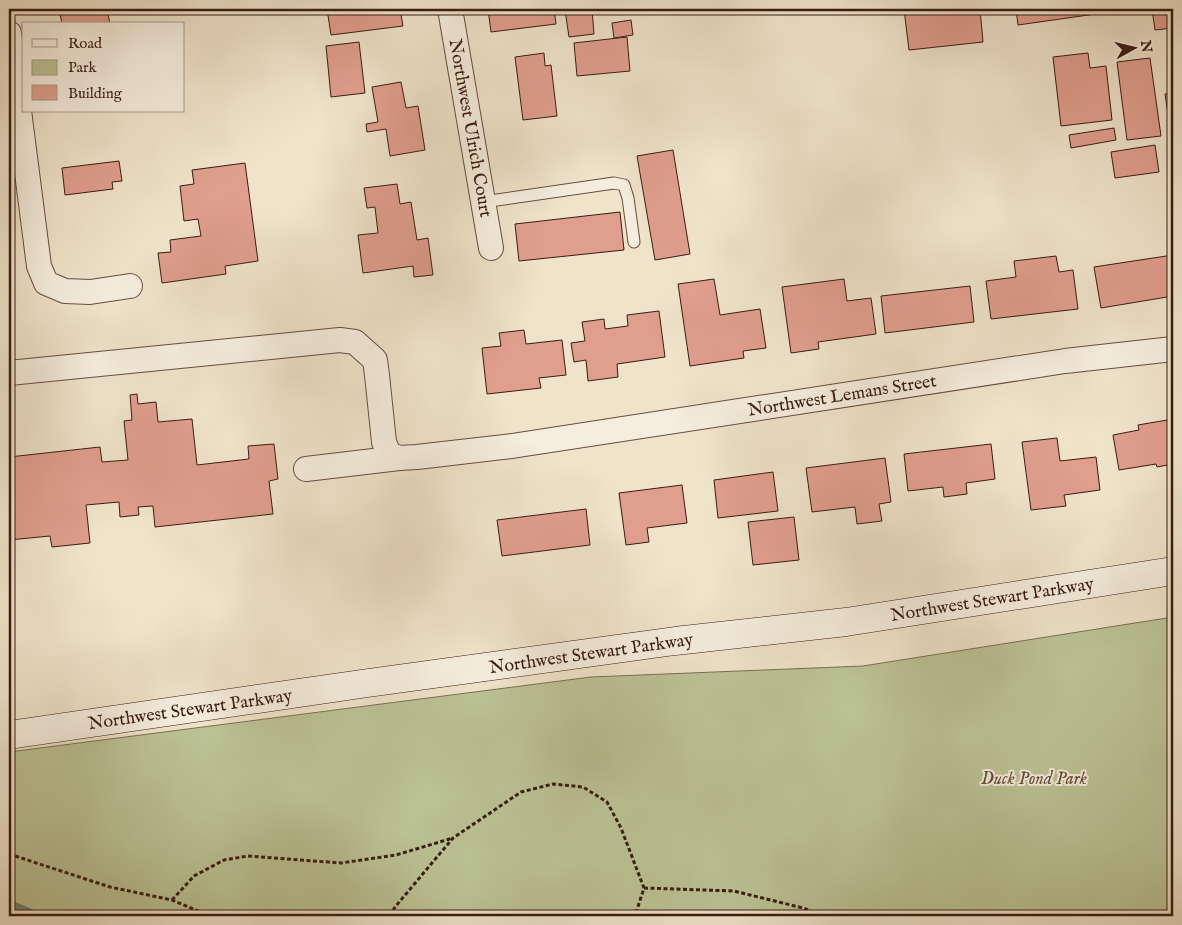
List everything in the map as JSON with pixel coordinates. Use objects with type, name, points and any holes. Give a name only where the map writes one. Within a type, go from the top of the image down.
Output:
[{"type":"main road","name":"Northwest Stewart Parkway","points":[[9,735],[675,641],[846,622],[1173,571]]},
{"type":"street","name":"Northwest Ulrich Court","points":[[450,9],[492,248]]},
{"type":"street","points":[[9,33],[39,266],[46,283],[65,291],[90,292],[130,286]]},
{"type":"street","points":[[9,373],[340,340],[356,342],[374,360],[384,442],[389,454],[399,458]]},
{"type":"street","name":"Northwest Lemans Street","points":[[306,469],[512,446],[1065,362],[1173,349]]},
{"type":"lane","points":[[483,202],[614,183],[624,185],[628,198],[634,242]]},
{"type":"path","points":[[390,916],[395,907],[453,838],[521,792],[553,784],[583,787],[607,802],[621,828],[644,888],[635,916]]},
{"type":"path","points":[[172,900],[194,876],[224,860],[248,856],[340,863],[396,856],[453,838]]},
{"type":"path","points":[[9,854],[110,887],[172,900],[210,916]]},
{"type":"path","points":[[644,888],[734,891],[803,908],[823,916]]},
{"type":"green space","name":"Duck Pond Park","points":[[1173,617],[1173,916],[9,916],[9,752],[591,677],[863,666]]},
{"type":"building","points":[[59,9],[107,9],[110,22],[62,22]]},
{"type":"building","points":[[327,9],[400,9],[403,26],[331,35]]},
{"type":"building","points":[[488,9],[554,9],[556,24],[491,32]]},
{"type":"building","points":[[592,9],[594,34],[569,37],[565,10]]},
{"type":"building","points":[[904,9],[980,9],[983,42],[909,50]]},
{"type":"building","points":[[1016,9],[1131,9],[1018,25]]},
{"type":"building","points":[[1152,9],[1173,9],[1173,28],[1155,30]]},
{"type":"building","points":[[631,20],[633,35],[614,38],[612,23]]},
{"type":"building","points":[[627,37],[630,71],[577,76],[574,43]]},
{"type":"building","points":[[359,42],[365,93],[331,97],[326,46]]},
{"type":"building","points":[[544,53],[545,66],[551,65],[557,116],[523,120],[515,57]]},
{"type":"building","points":[[1088,53],[1090,68],[1106,66],[1112,120],[1061,126],[1053,57]]},
{"type":"building","points":[[1150,58],[1161,136],[1127,140],[1117,62]]},
{"type":"building","points":[[401,82],[406,108],[418,106],[425,150],[390,156],[386,129],[367,132],[366,124],[378,122],[372,87]]},
{"type":"building","points":[[1173,93],[1173,148],[1165,94]]},
{"type":"building","points":[[1114,128],[1116,140],[1071,148],[1069,135]]},
{"type":"building","points":[[1155,145],[1159,172],[1115,178],[1111,152]]},
{"type":"building","points":[[673,150],[690,254],[655,260],[637,156]]},
{"type":"building","points":[[119,161],[122,181],[112,182],[113,189],[65,195],[62,168]]},
{"type":"building","points":[[245,163],[258,261],[225,266],[226,274],[162,283],[158,253],[171,252],[170,240],[201,236],[198,219],[184,221],[180,186],[194,184],[192,170]]},
{"type":"building","points":[[397,184],[400,204],[411,202],[417,240],[428,238],[433,275],[414,277],[413,266],[363,273],[358,235],[378,233],[375,207],[367,208],[364,188]]},
{"type":"building","points":[[620,212],[624,250],[519,261],[515,224]]},
{"type":"building","points":[[1173,255],[1173,296],[1101,308],[1094,267]]},
{"type":"building","points":[[1056,256],[1059,272],[1073,270],[1078,309],[991,319],[986,281],[1016,277],[1014,261]]},
{"type":"building","points":[[714,279],[720,315],[760,309],[766,348],[743,351],[744,358],[690,366],[678,284]]},
{"type":"building","points":[[844,279],[847,301],[871,298],[876,334],[818,342],[819,349],[791,353],[782,287]]},
{"type":"building","points":[[970,286],[974,322],[885,333],[881,296]]},
{"type":"building","points":[[659,311],[665,357],[617,364],[618,377],[588,381],[586,360],[574,362],[571,343],[585,341],[582,322],[604,319],[605,329],[628,326],[627,315]]},
{"type":"building","points":[[524,330],[526,344],[562,340],[566,375],[539,378],[541,388],[487,394],[482,348],[501,346],[499,333]]},
{"type":"building","points":[[137,394],[138,404],[156,402],[158,422],[192,419],[197,465],[249,459],[248,446],[274,444],[278,479],[269,481],[273,514],[155,527],[153,506],[138,507],[139,515],[120,517],[119,502],[86,505],[90,543],[52,547],[50,536],[9,540],[9,457],[100,447],[102,462],[128,460],[124,421],[132,420],[130,395]]},
{"type":"building","points":[[1173,419],[1173,464],[1157,467],[1156,464],[1119,470],[1113,435],[1139,430],[1138,425]]},
{"type":"building","points":[[1057,438],[1060,461],[1096,457],[1100,490],[1064,495],[1066,506],[1031,510],[1022,442]]},
{"type":"building","points":[[991,444],[995,479],[966,483],[967,494],[944,497],[943,487],[908,491],[904,454]]},
{"type":"building","points":[[885,458],[891,502],[879,504],[882,521],[857,524],[855,507],[812,512],[806,468]]},
{"type":"building","points":[[773,472],[778,511],[718,518],[714,480]]},
{"type":"building","points":[[682,485],[687,523],[647,528],[649,542],[626,545],[619,493]]},
{"type":"building","points":[[586,509],[590,545],[502,556],[497,520]]},
{"type":"building","points":[[794,517],[799,560],[753,565],[748,522]]},
{"type":"waterway","points":[[9,906],[12,905],[38,916]]}]
